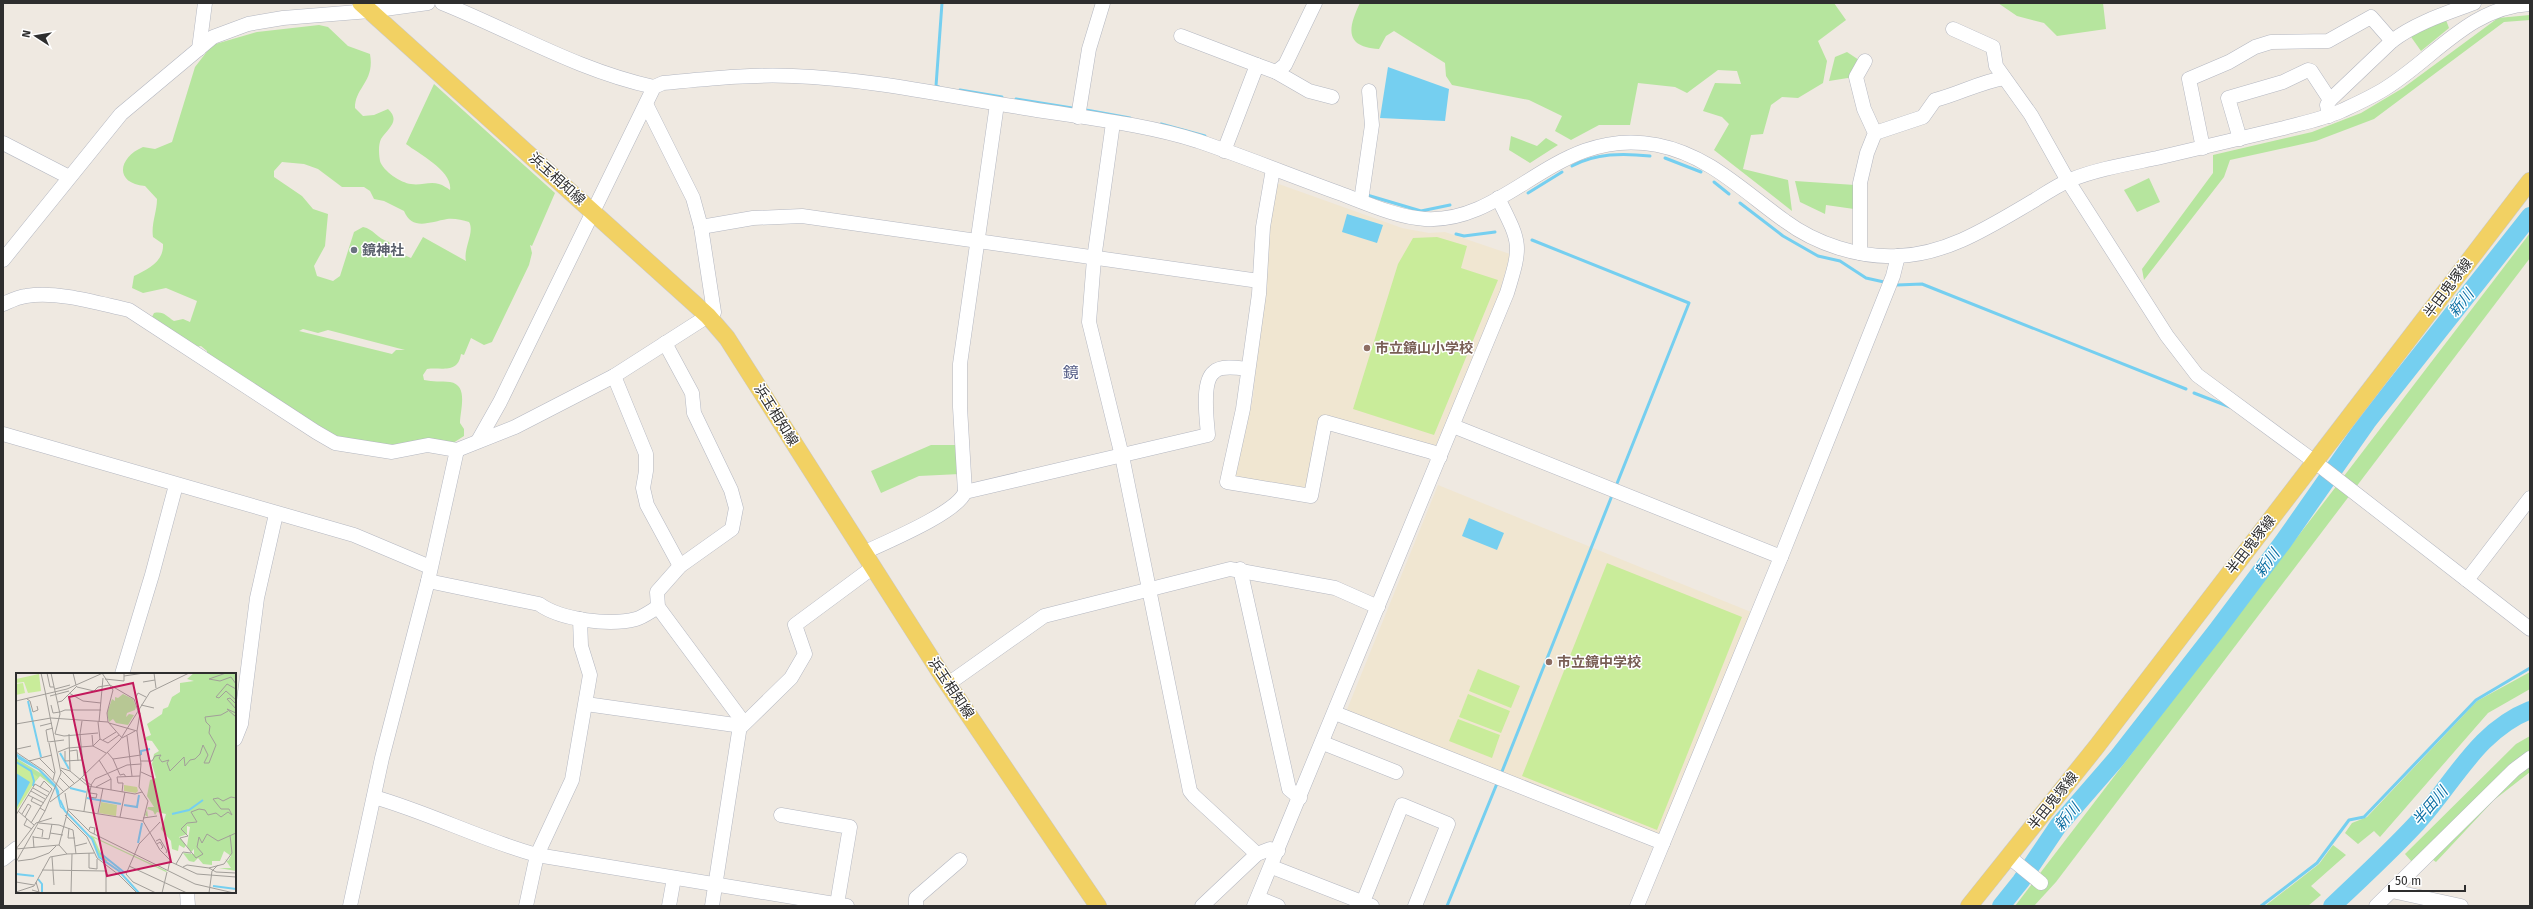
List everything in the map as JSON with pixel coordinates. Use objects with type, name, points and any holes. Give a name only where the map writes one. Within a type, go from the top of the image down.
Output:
[{"type":"main road","name":"浜玉相知線","points":[[366,7],[708,316],[727,338],[864,553],[872,568],[948,684],[1098,906]]},
{"type":"main road","name":"半田鬼塚線","points":[[1968,906],[2011,859],[2097,746],[2317,464],[2530,181]]},
{"type":"street","points":[[200,49],[205,3]]},
{"type":"street","points":[[3,260],[120,114],[213,38],[248,24],[283,18],[366,7],[428,3]]},
{"type":"street","points":[[442,3],[584,66],[627,82],[654,88]]},
{"type":"street","points":[[1078,117],[1089,49],[1103,3]]},
{"type":"street","points":[[2329,116],[2327,105],[2330,100],[2392,41],[2445,8],[2474,3]]},
{"type":"street","points":[[478,441],[500,402],[647,106],[654,88],[663,83],[726,77],[793,76],[867,83],[1113,123],[1194,140],[1403,216],[1440,219],[1470,211],[1498,198],[1573,154],[1606,143],[1635,141],[1662,146],[1694,156],[1714,167],[1788,224],[1817,241],[1860,253],[1898,256],[1942,248],[1975,236],[2068,181],[2106,169],[2203,148],[2329,116],[2388,87],[2478,19],[2498,9],[2524,4]]},
{"type":"street","points":[[1276,72],[1285,65],[1319,5]]},
{"type":"street","points":[[2203,148],[2189,79],[2229,62],[2255,47],[2271,42],[2328,41],[2371,17],[2392,41]]},
{"type":"street","points":[[1953,29],[1993,47],[1996,66],[2031,115],[2068,181],[2167,336],[2197,375],[2317,464],[2530,629]]},
{"type":"street","points":[[1181,36],[1276,72],[1309,90],[1332,97]]},
{"type":"street","points":[[1860,253],[1860,183],[1867,153],[1875,133],[1864,109],[1856,77],[1865,61]]},
{"type":"street","points":[[1224,151],[1257,65]]},
{"type":"street","points":[[2240,139],[2228,98],[2284,82],[2308,70],[2311,71],[2330,100]]},
{"type":"street","points":[[1875,133],[1923,117],[1935,100],[1958,94],[1990,80],[2004,78]]},
{"type":"street","points":[[1361,201],[1372,125],[1369,91]]},
{"type":"street","points":[[864,553],[949,510],[963,499],[965,492],[960,407],[960,364],[976,243],[997,104]]},
{"type":"street","points":[[3,304],[25,296],[40,295],[94,302],[129,310],[336,443],[392,452],[428,445],[457,450],[515,426],[614,376],[714,312],[715,308],[701,227],[693,198],[647,106]]},
{"type":"street","points":[[1113,123],[1094,259],[1089,322],[1122,456],[1190,791],[1257,854]]},
{"type":"street","points":[[3,143],[69,177]]},
{"type":"street","points":[[1273,169],[1263,227],[1259,281],[1243,409],[1226,482],[1311,496],[1325,422],[1440,457]]},
{"type":"street","points":[[1278,906],[1256,902],[1272,867],[1507,293],[1519,252],[1518,240],[1498,198]]},
{"type":"street","points":[[701,227],[754,218],[802,216],[976,243],[1259,281]]},
{"type":"street","points":[[1637,906],[1781,557],[1893,276],[1898,256]]},
{"type":"street","points":[[665,343],[692,394],[694,414],[731,490],[736,508],[732,529],[680,566],[657,592],[658,607],[741,719],[742,726],[712,906]]},
{"type":"street","points":[[965,492],[1208,435],[1206,405],[1210,378],[1214,372],[1219,369],[1248,369]]},
{"type":"street","points":[[614,376],[646,454],[646,471],[643,488],[648,505],[680,566]]},
{"type":"street","points":[[1453,426],[1781,557]]},
{"type":"street","points":[[3,434],[276,514],[354,535],[430,574],[539,604],[546,610],[580,619],[615,622],[637,619],[658,607]]},
{"type":"street","points":[[350,906],[382,758],[430,574],[457,450]]},
{"type":"street","points":[[123,673],[176,485]]},
{"type":"street","points":[[2467,580],[2530,498]]},
{"type":"street","points":[[236,736],[241,724],[240,694],[257,598],[276,514]]},
{"type":"street","points":[[586,704],[742,726],[752,718],[791,678],[805,654],[795,625],[872,568]]},
{"type":"street","points":[[948,684],[1044,616],[1230,569],[1240,569],[1335,588],[1378,607]]},
{"type":"street","points":[[1240,569],[1289,789],[1300,798]]},
{"type":"street","points":[[526,906],[537,855],[572,780],[590,675],[581,646],[580,619]]},
{"type":"street","points":[[1335,713],[1500,777],[1663,843]]},
{"type":"street","points":[[1323,743],[1396,772]]},
{"type":"street","points":[[2376,906],[2514,770],[2530,758]]},
{"type":"street","points":[[374,797],[408,807],[500,845],[537,855],[842,905],[850,827],[781,815]]},
{"type":"street","points":[[1272,867],[1368,904],[1402,805],[1448,824],[1415,906]]},
{"type":"street","points":[[1202,906],[1257,854],[1270,848],[1278,851]]},
{"type":"street","points":[[3,859],[16,849]]},
{"type":"street","points":[[2011,859],[2041,883]]},
{"type":"street","points":[[916,906],[916,898],[960,860]]},
{"type":"street","points":[[670,906],[674,878]]},
{"type":"street","points":[[2392,891],[2461,906]]},
{"type":"street","points":[[187,893],[188,906]]},
{"type":"shaded area","name":"市立鏡山小学校","points":[[1276,183],[1402,228],[1429,233],[1445,232],[1510,254],[1500,292],[1435,448],[1432,450],[1320,417],[1305,491],[1238,479],[1234,475],[1253,398],[1269,224]]},
{"type":"shaded area","name":"市立鏡中学校","points":[[1438,485],[1751,612],[1659,839],[1346,712]]},
{"type":"green space","points":[[1360,3],[1834,3],[1846,20],[1818,41],[1827,61],[1823,83],[1798,98],[1782,97],[1771,105],[1763,134],[1751,135],[1743,169],[1788,180],[1792,211],[1714,150],[1729,124],[1722,117],[1703,111],[1715,83],[1741,84],[1737,71],[1718,70],[1687,93],[1675,87],[1638,83],[1630,125],[1599,125],[1571,140],[1555,131],[1562,116],[1529,100],[1452,85],[1446,76],[1445,63],[1394,31],[1386,36],[1379,49],[1360,44],[1354,40],[1352,28],[1353,20]]},
{"type":"green space","points":[[1998,3],[2103,3],[2106,29],[2057,36],[2044,23],[2017,16]]},
{"type":"green space","points":[[2530,15],[2530,20],[2504,22],[2374,119],[2316,141],[2230,160],[2224,177],[2144,280],[2142,269],[2213,173],[2213,155],[2312,132],[2361,113],[2403,88],[2498,18]]},
{"type":"green space","points":[[2446,20],[2449,28],[2421,51],[2409,34]]},
{"type":"green space","name":"鏡神社","points":[[319,25],[328,27],[348,46],[370,54],[370,71],[358,95],[355,108],[363,116],[374,115],[388,109],[392,113],[392,124],[380,141],[379,156],[385,169],[398,179],[414,184],[436,183],[450,190],[450,183],[441,170],[406,144],[434,84],[555,193],[532,246],[530,245],[532,253],[529,265],[492,342],[484,345],[471,338],[464,355],[461,354],[457,364],[448,368],[427,369],[423,375],[424,380],[450,382],[456,384],[462,393],[460,423],[464,429],[464,436],[450,445],[401,455],[346,452],[207,362],[207,351],[201,346],[187,349],[152,317],[154,313],[160,313],[165,314],[174,321],[183,319],[190,322],[197,301],[166,288],[143,293],[132,288],[134,276],[150,268],[161,256],[163,244],[153,237],[157,199],[145,186],[135,184],[128,180],[124,175],[123,169],[125,163],[135,151],[143,147],[155,149],[172,142],[195,67],[212,45],[257,32]],"holes":[[[282,162],[304,164],[318,169],[342,187],[364,187],[370,191],[374,199],[384,201],[404,211],[407,217],[417,223],[422,224],[450,219],[458,219],[469,222],[471,231],[466,251],[466,261],[423,237],[411,258],[393,250],[389,242],[363,227],[354,232],[340,276],[333,281],[317,276],[314,266],[325,246],[328,214],[313,209],[302,196],[274,177],[274,171]],[[303,329],[318,333],[328,330],[405,350],[396,350],[392,354],[299,331]]]},
{"type":"green space","points":[[1847,52],[1859,60],[1854,77],[1829,81],[1835,57]]},
{"type":"green space","points":[[1511,136],[1537,146],[1546,138],[1558,145],[1530,163],[1509,150]]},
{"type":"green space","points":[[2149,178],[2160,202],[2137,212],[2124,190]]},
{"type":"green space","points":[[1795,181],[1855,185],[1854,209],[1826,205],[1825,214],[1800,202]]},
{"type":"green space","points":[[2530,233],[2530,258],[2056,882],[2034,906],[2015,906]]},
{"type":"green space","points":[[1437,237],[1467,246],[1461,268],[1498,280],[1434,435],[1353,409],[1398,264],[1413,238]]},
{"type":"green space","points":[[931,445],[959,445],[960,474],[919,476],[881,493],[871,471]]},
{"type":"green space","points":[[1607,563],[1742,617],[1657,830],[1522,776]]},
{"type":"green space","points":[[1478,669],[1520,686],[1511,708],[1469,691]]},
{"type":"green space","points":[[2530,672],[2530,689],[2488,713],[2380,837],[2374,831],[2358,844],[2345,833],[2352,823],[2367,817],[2477,701]]},
{"type":"green space","points":[[1468,694],[1510,711],[1501,733],[1459,717]]},
{"type":"green space","points":[[1458,719],[1500,735],[1492,758],[1449,741]]},
{"type":"green space","points":[[2530,736],[2530,772],[2494,800],[2436,862],[2423,853],[2412,862],[2405,854],[2516,744]]},
{"type":"green space","points":[[2333,845],[2346,855],[2311,886],[2321,895],[2308,906],[2265,906],[2319,864]]},
{"type":"water","points":[[1388,67],[1449,89],[1445,121],[1380,118]]},
{"type":"water","points":[[1347,214],[1383,225],[1377,243],[1342,232]]},
{"type":"water","points":[[1469,518],[1504,533],[1497,550],[1462,536]]},
{"type":"waterway","points":[[939,87],[936,86],[942,3]]},
{"type":"waterway","points":[[960,90],[1002,97]]},
{"type":"waterway","points":[[1016,99],[1072,108]]},
{"type":"waterway","points":[[1086,110],[1130,118]]},
{"type":"waterway","points":[[1161,124],[1205,136]]},
{"type":"waterway","points":[[1572,166],[1600,156],[1620,154],[1650,156]]},
{"type":"waterway","points":[[1665,158],[1701,172]]},
{"type":"waterway","points":[[1528,193],[1562,172]]},
{"type":"waterway","points":[[1714,182],[1729,194]]},
{"type":"waterway","points":[[1367,195],[1421,211],[1450,205]]},
{"type":"waterway","points":[[1740,203],[1783,236],[1818,256],[1840,261],[1866,278],[1884,282]]},
{"type":"waterway","name":"新川","points":[[2001,906],[2021,881],[2058,826],[2117,758],[2217,630],[2283,542],[2367,422],[2530,216]]},
{"type":"waterway","points":[[1456,234],[1464,236],[1495,232]]},
{"type":"waterway","points":[[1532,240],[1689,303],[1616,486]]},
{"type":"waterway","points":[[1897,285],[1922,284],[2186,389]]},
{"type":"waterway","points":[[2194,393],[2230,407]]},
{"type":"waterway","points":[[1501,774],[1613,493]]},
{"type":"waterway","points":[[2261,906],[2317,863],[2349,820],[2364,817],[2476,700],[2530,668]]},
{"type":"waterway","name":"半田川","points":[[2332,906],[2386,855],[2417,823],[2481,744],[2511,719],[2530,710]]},
{"type":"waterway","points":[[1447,906],[1498,781]]},
{"type":"place","name":"鏡神社","points":[[354,250]]},
{"type":"place","name":"市立鏡山小学校","points":[[1367,348]]},
{"type":"place","name":"市立鏡中学校","points":[[1549,662]]},
{"type":"district","name":"鏡","points":[[1071,372]]}]
